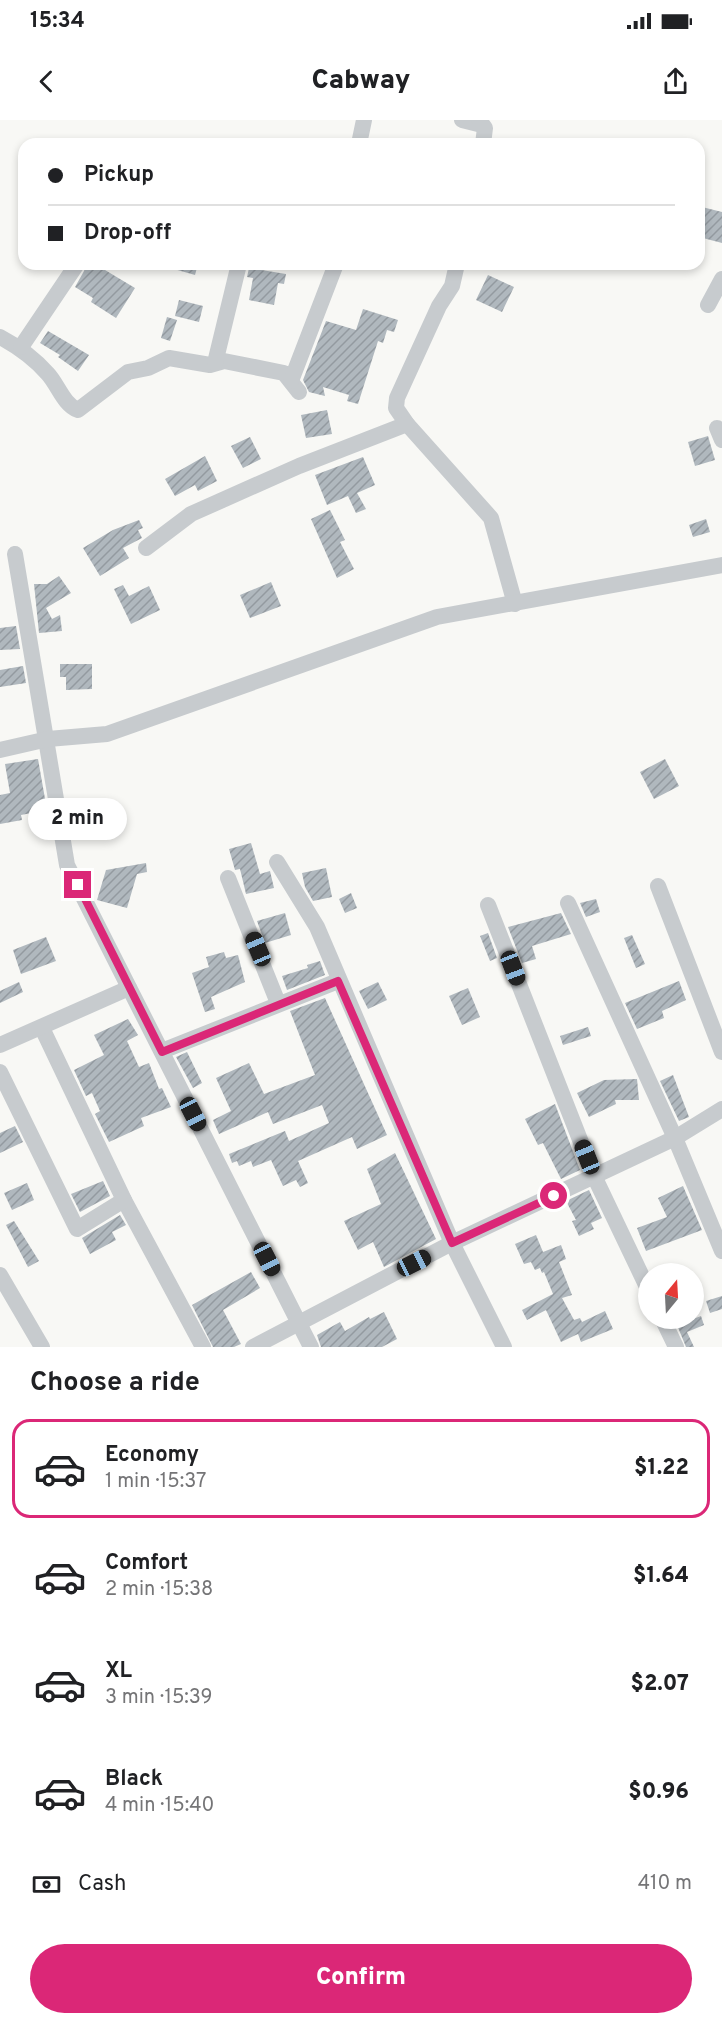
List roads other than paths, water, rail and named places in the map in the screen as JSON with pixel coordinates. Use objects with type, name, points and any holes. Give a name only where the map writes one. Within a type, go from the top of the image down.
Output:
[{"type":"street","points":[[360,138],[364,120]]},
{"type":"street","points":[[462,120],[481,123],[485,128],[484,138]]},
{"type":"street","points":[[21,347],[72,270]]},
{"type":"street","points":[[215,363],[238,270]]},
{"type":"street","points":[[0,337],[21,347],[49,376],[71,408],[78,410],[128,372],[148,368],[169,358],[210,365],[224,361],[284,373],[295,387],[334,270]]},
{"type":"street","points":[[456,270],[452,286],[439,306],[397,398],[396,408],[407,424],[491,518],[515,604]]},
{"type":"street","points":[[708,305],[722,279]]},
{"type":"street","points":[[146,548],[191,514],[299,466],[407,424]]},
{"type":"street","points":[[15,554],[48,739],[67,865],[311,1347]]},
{"type":"street","points":[[0,750],[48,739],[107,734],[437,617],[722,565]]},
{"type":"street","points":[[277,862],[318,927],[338,981],[452,1243],[504,1347]]},
{"type":"street","points":[[228,878],[278,1003]]},
{"type":"street","points":[[658,886],[722,1052]]},
{"type":"street","points":[[568,903],[675,1138],[722,1251]]},
{"type":"street","points":[[488,905],[595,1178],[638,1268]]},
{"type":"street","points":[[162,1052],[278,1003],[338,981]]},
{"type":"street","points":[[0,1045],[129,988]]},
{"type":"street","points":[[42,1028],[124,1200],[203,1347]]},
{"type":"street","points":[[0,1072],[77,1229],[124,1200]]},
{"type":"street","points":[[253,1347],[452,1243],[595,1178],[675,1138],[722,1109]]},
{"type":"street","points":[[0,1275],[42,1347]]},
{"type":"street","points":[[667,1329],[676,1347]]}]
